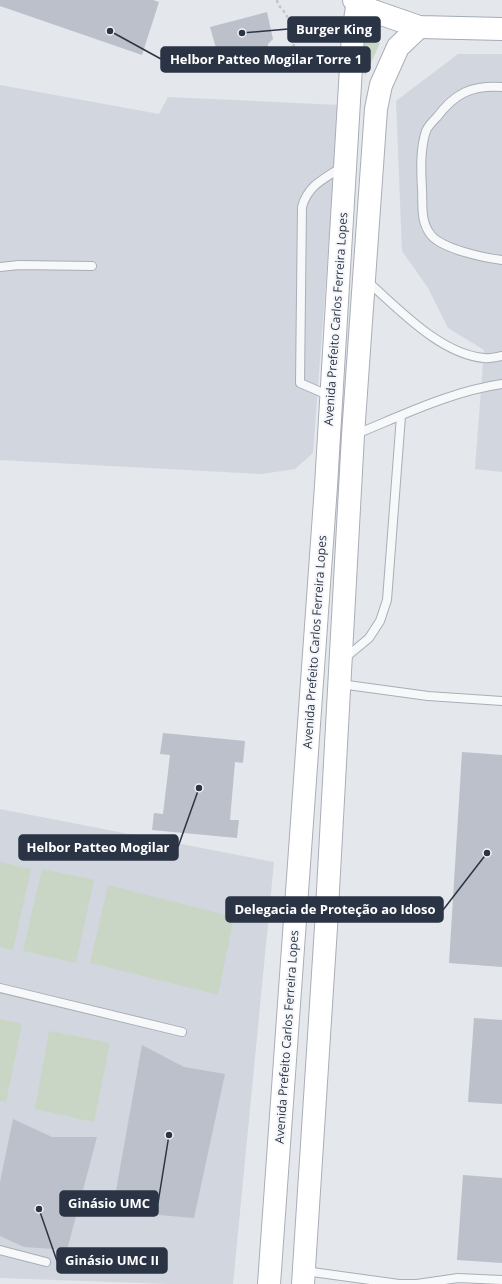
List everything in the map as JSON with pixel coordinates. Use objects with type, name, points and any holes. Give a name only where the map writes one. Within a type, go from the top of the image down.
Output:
[{"type":"main road","name":"Avenida Prefeito Carlos Ferreira Lopes","points":[[269,1284],[331,396],[353,34],[358,1]]},
{"type":"main road","points":[[358,1],[373,11],[419,27],[502,29]]},
{"type":"main road","name":"Avenida Prefeito Carlos Ferreira Lopes","points":[[304,1277],[326,927],[353,435],[376,109],[381,85],[398,47],[419,27]]},
{"type":"lane","points":[[502,87],[488,86],[462,92],[442,110],[426,130],[421,163],[423,222],[432,237],[452,248],[483,258],[502,260]]},
{"type":"lane","points":[[331,396],[300,383],[302,207],[304,199],[313,186],[346,164]]},
{"type":"lane","points":[[0,267],[19,265],[92,266]]},
{"type":"lane","points":[[364,278],[432,338],[454,351],[484,358],[502,356]]},
{"type":"lane","points":[[353,435],[424,407],[481,387],[502,384]]},
{"type":"lane","points":[[341,661],[369,638],[380,621],[387,600],[401,416]]},
{"type":"lane","points":[[340,684],[428,696],[502,701]]},
{"type":"lane","points":[[0,988],[182,1032]]},
{"type":"lane","points":[[0,1250],[46,1262]]},
{"type":"lane","points":[[304,1277],[399,1284],[417,1284],[458,1278],[502,1280]]},
{"type":"path","points":[[277,0],[278,5],[286,14],[296,63],[351,72]]},
{"type":"shaded area","points":[[458,54],[502,54],[502,472],[475,469],[484,350],[448,328],[428,288],[402,251],[396,101]]},
{"type":"shaded area","points":[[0,85],[159,114],[168,97],[339,105],[313,453],[295,469],[262,474],[0,460]]},
{"type":"shaded area","points":[[0,809],[274,862],[233,1284],[168,1284],[0,1278]]},
{"type":"green space","points":[[360,37],[380,43],[365,76]]},
{"type":"green space","points":[[0,862],[31,869],[13,950],[0,947]]},
{"type":"green space","points":[[42,869],[94,880],[76,963],[23,951]]},
{"type":"green space","points":[[108,885],[234,917],[218,995],[90,963]]},
{"type":"green space","points":[[0,1019],[22,1024],[6,1102],[0,1101]]},
{"type":"green space","points":[[49,1031],[110,1043],[94,1122],[35,1109]]},
{"type":"building","points":[[0,0],[153,0],[159,2],[142,55],[0,6]]},
{"type":"building","points":[[267,12],[273,39],[268,44],[267,56],[255,62],[252,51],[220,62],[210,27]]},
{"type":"building","points":[[163,733],[245,741],[243,763],[235,762],[230,820],[239,820],[237,838],[152,830],[154,813],[163,814],[170,755],[160,754]]},
{"type":"building","points":[[462,752],[502,755],[502,967],[449,963]]},
{"type":"building","points":[[474,1018],[502,1020],[502,1104],[468,1102]]},
{"type":"building","points":[[142,1045],[184,1067],[225,1074],[194,1218],[147,1214],[115,1196]]},
{"type":"building","points":[[13,1119],[52,1137],[97,1137],[67,1250],[24,1247],[0,1236],[0,1182]]},
{"type":"building","points":[[463,1175],[502,1178],[502,1263],[457,1260]]},
{"type":"place","name":"Helbor Patteo Mogilar Torre 1","points":[[110,31]]},
{"type":"place","name":"Burger King","points":[[242,33]]},
{"type":"place","name":"Helbor Patteo Mogilar","points":[[199,788]]},
{"type":"place","name":"Delegacia de Proteção ao Idoso","points":[[487,853]]},
{"type":"place","name":"Ginásio UMC","points":[[169,1135]]},
{"type":"place","name":"Ginásio UMC II","points":[[39,1209]]}]
